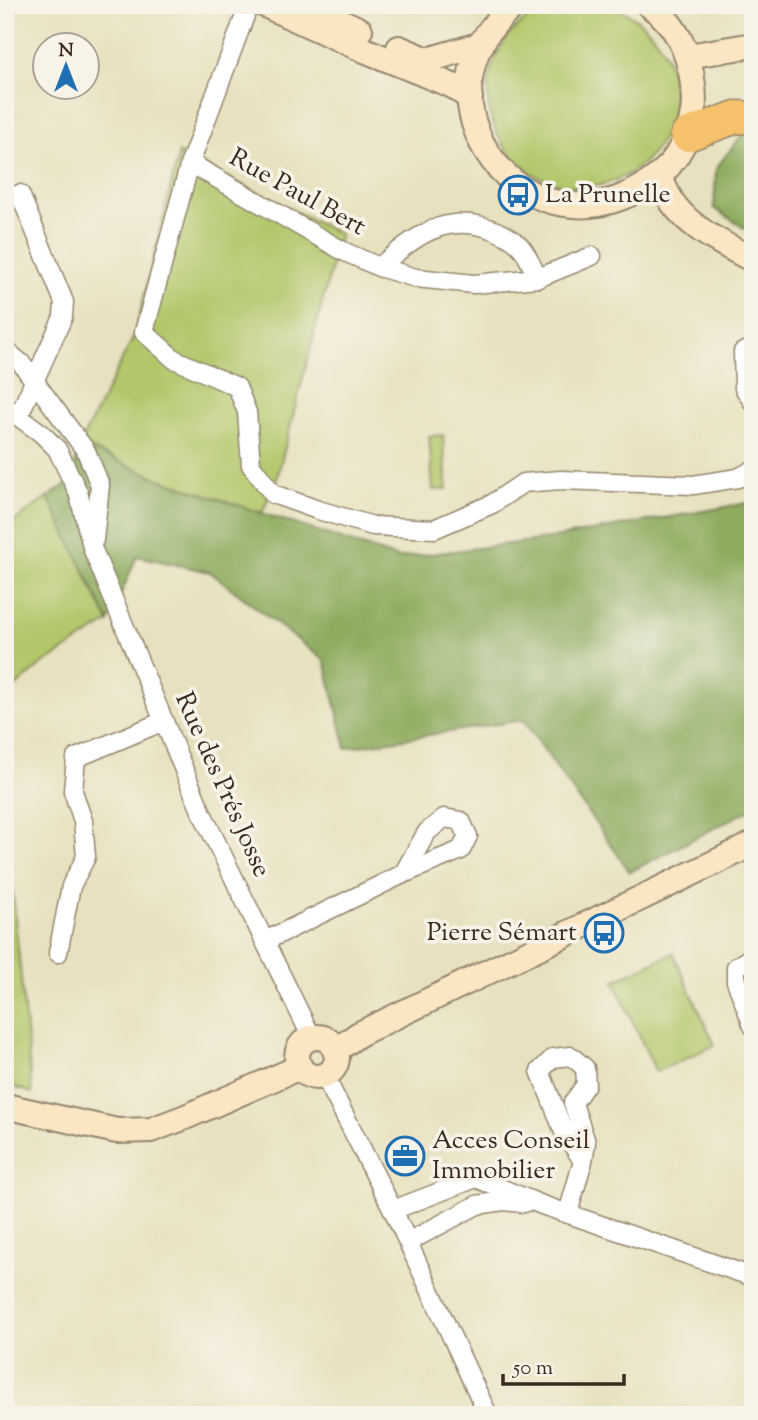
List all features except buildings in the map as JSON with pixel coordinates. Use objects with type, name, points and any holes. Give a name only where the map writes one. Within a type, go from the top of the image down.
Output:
[{"type":"highway","points":[[687,135],[736,117],[753,118]]},
{"type":"street","points":[[248,5],[190,163],[144,332],[174,359],[237,387],[247,412],[251,465],[273,494],[364,524],[434,529],[492,504],[523,483],[561,480],[692,485],[738,478],[753,470]]},
{"type":"street","points":[[265,5],[357,47],[453,86],[470,99]]},
{"type":"street","points":[[293,5],[334,26],[353,27]]},
{"type":"street","points":[[308,5],[428,60],[482,44]]},
{"type":"street","points":[[515,5],[492,27],[482,44],[470,80],[473,121],[480,142],[492,162],[514,184],[542,199],[573,206],[604,205],[634,194],[659,176],[676,157],[687,135],[694,109],[694,82],[688,56],[675,30],[649,5]]},
{"type":"street","points":[[688,56],[753,46]]},
{"type":"street","name":"Rue Paul Bert","points":[[190,163],[343,251],[379,267],[416,278],[474,284],[538,278],[592,256]]},
{"type":"street","points":[[659,176],[683,215],[702,230],[753,260]]},
{"type":"street","points":[[5,199],[20,194],[64,303],[63,317],[33,381],[12,411]]},
{"type":"street","name":"Rue Paul Bert","points":[[379,267],[411,240],[446,223],[472,223],[494,229],[520,245],[538,278]]},
{"type":"street","points":[[753,348],[743,352],[744,388],[753,402]]},
{"type":"street","name":"Rue des Prés Josse","points":[[5,350],[21,363],[86,451],[100,485],[93,550]]},
{"type":"street","name":"Rue des Prés Josse","points":[[12,411],[57,449],[78,492],[93,550],[201,811],[312,1038]]},
{"type":"street","points":[[58,953],[71,886],[86,857],[83,821],[73,791],[76,758],[164,721]]},
{"type":"street","points":[[335,1051],[359,1034],[753,844]]},
{"type":"street","points":[[265,941],[403,874]]},
{"type":"street","points":[[753,956],[736,967],[736,981],[753,1026]]},
{"type":"street","points":[[312,1038],[323,1038],[335,1051],[333,1068],[324,1075],[308,1075],[298,1062],[298,1049],[306,1040],[312,1038]]},
{"type":"street","points":[[568,1213],[583,1161],[586,1142],[573,1104],[586,1084],[585,1068],[571,1056],[552,1058],[540,1071],[564,1132],[583,1161]]},
{"type":"street","points":[[5,1106],[117,1131],[151,1130],[300,1067]]},
{"type":"street","points":[[324,1075],[393,1210],[488,1415]]},
{"type":"street","points":[[393,1210],[476,1178],[542,1205],[753,1278]]},
{"type":"street","points":[[408,1242],[477,1205],[503,1202],[542,1205]]},
{"type":"green space","points":[[581,1],[599,2],[617,8],[633,16],[647,28],[659,42],[667,58],[673,76],[673,112],[667,130],[659,146],[647,160],[633,172],[617,180],[599,186],[581,187],[563,186],[545,180],[529,172],[515,160],[503,146],[495,130],[489,112],[488,94],[489,76],[495,58],[503,42],[515,28],[529,16],[545,8],[563,2]]},
{"type":"green space","points":[[745,131],[753,138],[753,234],[714,208],[716,168]]},
{"type":"green space","points":[[179,153],[340,234],[277,478],[262,513],[159,479],[80,444],[135,334]]},
{"type":"green space","points":[[443,435],[447,489],[433,490],[429,436]]},
{"type":"green space","points":[[80,444],[159,479],[398,558],[548,539],[753,502],[753,808],[630,872],[523,720],[346,748],[325,661],[210,572],[137,556],[109,622],[48,497],[71,481]]},
{"type":"green space","points":[[48,497],[109,622],[40,666],[5,696],[5,528]]},
{"type":"green space","points":[[5,811],[32,1093],[5,1084]]},
{"type":"green space","points":[[673,953],[715,1045],[656,1072],[614,981]]},
{"type":"place","name":"La Prunelle","points":[[518,195]]},
{"type":"place","name":"Pierre Sémart","points":[[604,933]]},
{"type":"place","name":"Acces Conseil Immobilier","points":[[405,1156]]}]
